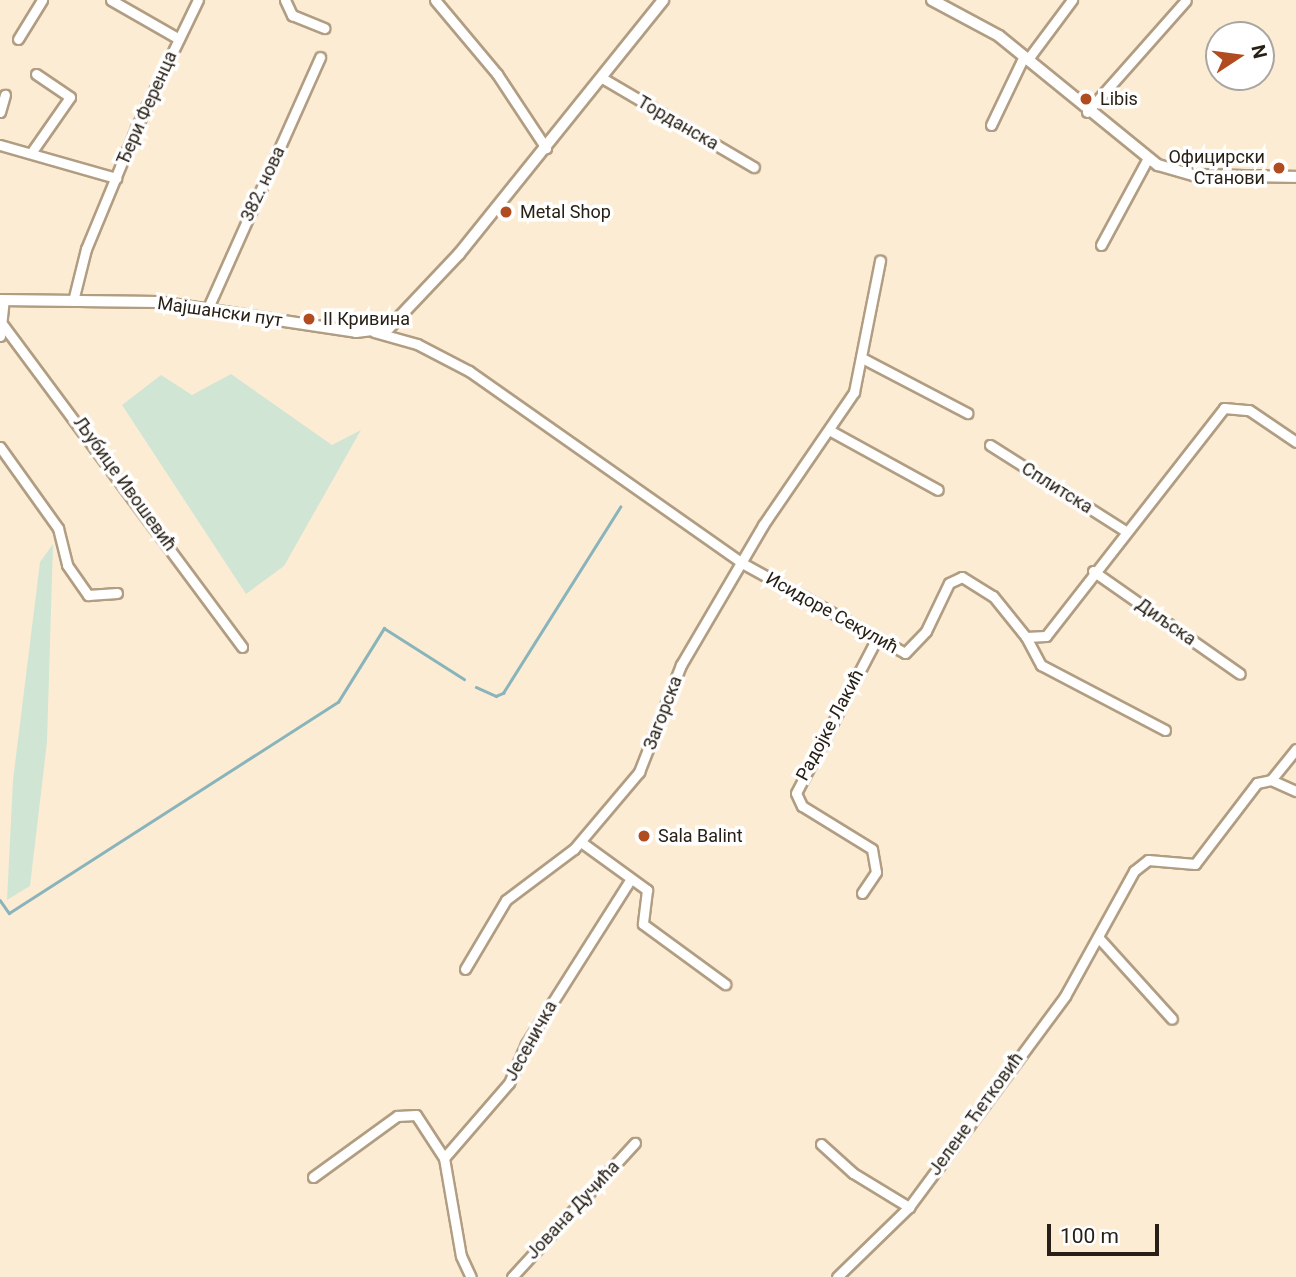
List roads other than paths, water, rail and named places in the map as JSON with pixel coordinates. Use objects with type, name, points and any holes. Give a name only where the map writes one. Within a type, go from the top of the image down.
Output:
[{"type":"street","points":[[18,39],[42,0]]},
{"type":"street","name":"Ђери Ференца","points":[[111,0],[179,39]]},
{"type":"street","name":"Ђери Ференца","points":[[73,301],[116,178],[198,0]]},
{"type":"street","points":[[285,0],[292,15],[326,28]]},
{"type":"street","points":[[435,0],[497,74],[546,148]]},
{"type":"street","points":[[374,332],[402,318],[546,148],[663,0]]},
{"type":"street","points":[[934,0],[1026,57],[1087,112],[1147,160],[1194,175],[1296,177]]},
{"type":"street","points":[[991,125],[1026,57],[1072,0]]},
{"type":"street","points":[[1087,112],[1186,0]]},
{"type":"street","name":"382. нова","points":[[207,310],[320,57]]},
{"type":"street","points":[[30,153],[70,97],[36,74]]},
{"type":"street","name":"Торданска","points":[[602,78],[754,167]]},
{"type":"street","points":[[0,112],[5,95]]},
{"type":"street","name":"Ђери Ференца","points":[[0,145],[116,178]]},
{"type":"street","points":[[1101,245],[1147,160]]},
{"type":"street","name":"Загорска","points":[[465,969],[506,900],[581,842],[639,772],[681,665],[742,563],[854,393],[880,261]]},
{"type":"street","points":[[0,335],[3,325],[2,300]]},
{"type":"street","name":"Мајшански пут","points":[[2,300],[158,302],[374,332]]},
{"type":"street","name":"Љубице Ивошевић","points":[[3,325],[243,647]]},
{"type":"street","name":"Исидоре Секулић","points":[[374,332],[417,344],[480,378],[742,563],[876,640],[911,651],[949,583],[962,577],[993,596],[1026,636]]},
{"type":"street","points":[[862,358],[967,413]]},
{"type":"street","points":[[1165,730],[1041,665],[1026,636],[1046,636],[1124,530],[1224,408],[1249,410],[1296,442]]},
{"type":"street","points":[[829,430],[938,490]]},
{"type":"street","name":"Сплитска","points":[[990,445],[1124,530]]},
{"type":"street","points":[[0,447],[58,528],[67,565],[88,595],[117,593]]},
{"type":"street","name":"Диљска","points":[[1093,571],[1240,674]]},
{"type":"street","name":"Радојке Лакић","points":[[862,893],[876,872],[872,849],[803,806],[796,793],[800,775],[876,640]]},
{"type":"street","name":"Јелене Ћетковић","points":[[837,1277],[909,1207],[1065,996],[1134,871],[1148,860],[1195,864],[1257,783],[1271,780],[1296,749]]},
{"type":"street","points":[[1271,780],[1296,791]]},
{"type":"street","points":[[581,842],[647,890],[643,924],[725,984]]},
{"type":"street","name":"Јесеничка","points":[[444,1158],[509,1083],[526,1044],[630,880]]},
{"type":"street","points":[[1098,937],[1172,1019]]},
{"type":"street","points":[[313,1177],[405,1112],[420,1119],[444,1158],[461,1256],[471,1277]]},
{"type":"street","name":"Јована Дучића","points":[[512,1277],[635,1143]]},
{"type":"street","points":[[821,1144],[853,1173],[909,1207]]},
{"type":"waterway","points":[[476,687],[496,696],[503,693],[620,507]]},
{"type":"waterway","points":[[0,900],[9,913],[338,702],[384,628],[464,679]]},
{"type":"place","name":"Libis","points":[[1086,99]]},
{"type":"place","name":"Официрски Станови","points":[[1279,168]]},
{"type":"place","name":"Metal Shop","points":[[506,212]]},
{"type":"place","name":"II Кривина","points":[[309,319]]},
{"type":"place","name":"Sala Balint","points":[[644,836]]}]
